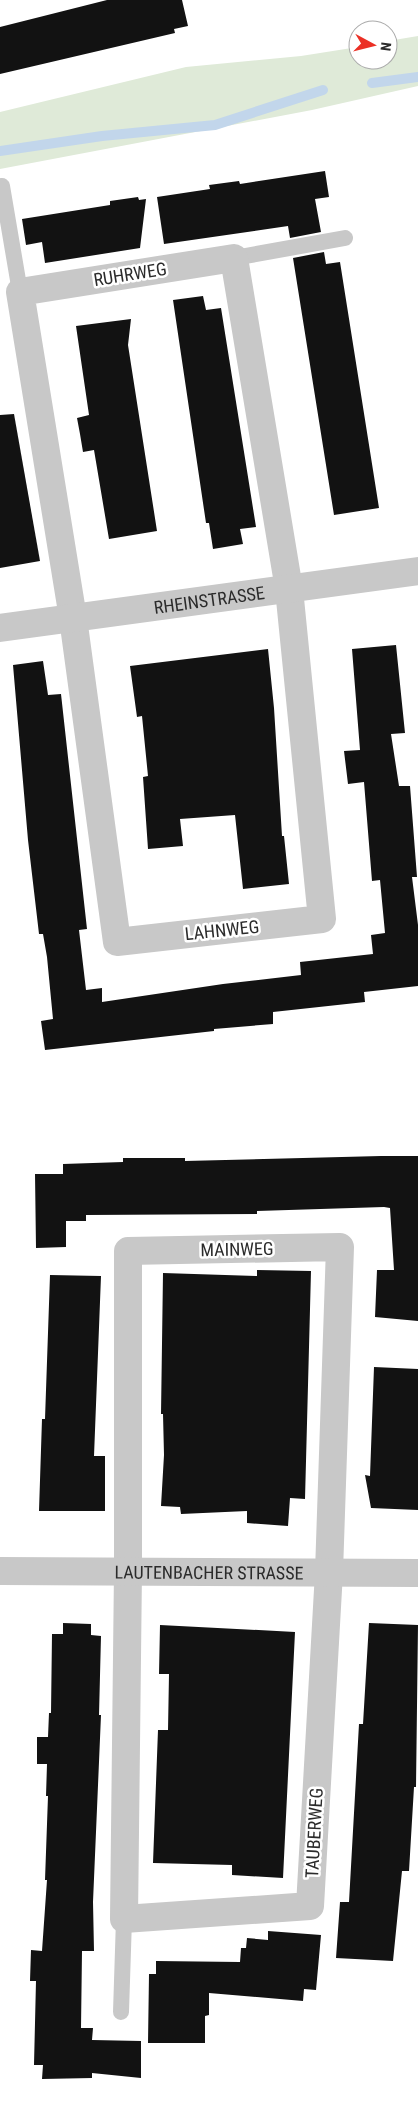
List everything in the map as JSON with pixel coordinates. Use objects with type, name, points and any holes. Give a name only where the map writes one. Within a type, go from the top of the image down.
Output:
[{"type":"street","name":"RUHRWEG","points":[[20,292],[234,258]]},
{"type":"street","points":[[234,258],[289,589]]},
{"type":"street","points":[[20,292],[73,618]]},
{"type":"street","name":"RHEINSTRASSE","points":[[0,628],[418,571]]},
{"type":"street","name":"LAHNWEG","points":[[73,618],[117,942],[322,919],[289,589]]},
{"type":"street","name":"MAINWEG","points":[[128,1570],[128,1251],[340,1247],[329,1572]]},
{"type":"street","points":[[124,1919],[128,1570]]},
{"type":"street","name":"LAUTENBACHER STRASSE","points":[[0,1571],[128,1570],[418,1573]]},
{"type":"street","name":"TAUBERWEG","points":[[124,1919],[310,1906],[329,1572]]},
{"type":"lane","points":[[2,186],[20,292]]},
{"type":"lane","points":[[234,258],[345,238]]},
{"type":"lane","points":[[121,2012],[124,1919]]},
{"type":"green space","points":[[418,36],[418,86],[312,110],[0,169],[0,112],[186,67],[301,56],[348,49],[348,70],[398,70],[398,39]]},
{"type":"building","points":[[107,0],[182,0],[188,26],[174,29],[175,33],[0,74],[0,27]]},
{"type":"building","points":[[325,171],[329,197],[315,199],[321,232],[290,238],[288,226],[164,244],[157,197],[210,189],[209,185],[239,181],[240,184]]},
{"type":"building","points":[[138,197],[139,200],[146,199],[140,248],[45,263],[42,242],[26,245],[22,219],[110,205],[110,201]]},
{"type":"building","points":[[324,252],[326,264],[340,262],[379,508],[334,515],[293,258]]},
{"type":"building","points":[[203,296],[206,310],[221,308],[256,527],[240,529],[243,544],[213,549],[209,523],[206,523],[173,300]]},
{"type":"building","points":[[131,319],[128,345],[157,531],[109,539],[94,450],[83,452],[77,418],[89,415],[76,326]]},
{"type":"building","points":[[14,414],[40,561],[0,568],[0,415]]},
{"type":"building","points":[[396,645],[405,733],[391,734],[399,786],[410,786],[417,877],[412,877],[418,925],[418,986],[364,992],[365,1002],[273,1012],[273,1024],[214,1029],[214,1031],[45,1050],[41,1021],[53,1019],[47,957],[43,934],[39,934],[28,840],[13,665],[43,661],[48,695],[61,694],[87,929],[79,930],[86,990],[102,988],[102,1002],[223,984],[301,975],[300,962],[373,954],[371,935],[385,933],[380,880],[372,881],[364,782],[348,784],[344,751],[360,750],[352,649]]},
{"type":"building","points":[[268,649],[274,708],[282,836],[284,836],[289,884],[243,889],[235,815],[180,819],[183,846],[148,849],[143,777],[148,776],[142,716],[137,717],[130,666]]},
{"type":"building","points":[[418,1156],[418,1321],[375,1317],[377,1270],[394,1270],[390,1208],[257,1211],[257,1214],[86,1215],[86,1221],[66,1221],[66,1247],[36,1248],[35,1174],[63,1174],[63,1164],[123,1162],[123,1158],[185,1158],[185,1161]]},
{"type":"building","points":[[257,1270],[311,1271],[305,1499],[290,1498],[288,1526],[247,1523],[247,1511],[181,1514],[180,1507],[161,1506],[164,1455],[163,1414],[161,1414],[163,1273],[257,1276]]},
{"type":"building","points":[[50,1275],[101,1276],[94,1456],[105,1456],[105,1511],[39,1511],[42,1419],[45,1419]]},
{"type":"building","points":[[374,1367],[418,1369],[418,1510],[371,1508],[365,1475],[370,1476]]},
{"type":"building","points":[[63,1623],[91,1624],[91,1635],[101,1636],[99,1715],[101,1715],[93,1902],[94,1951],[82,1951],[81,2028],[93,2028],[92,2040],[141,2041],[141,2078],[92,2073],[92,2078],[42,2079],[43,2065],[34,2065],[36,1981],[30,1981],[31,1950],[42,1951],[47,1880],[45,1880],[48,1796],[46,1796],[47,1764],[37,1764],[37,1737],[48,1737],[49,1713],[51,1713],[52,1634],[63,1634]]},
{"type":"building","points":[[369,1623],[418,1625],[416,1787],[414,1787],[409,1871],[402,1871],[393,1961],[336,1958],[340,1902],[349,1902],[359,1724],[363,1724]]},
{"type":"building","points":[[160,1625],[295,1632],[283,1878],[232,1875],[232,1865],[153,1863],[158,1730],[168,1730],[169,1674],[159,1674]]},
{"type":"building","points":[[268,1931],[321,1935],[316,1990],[304,1989],[303,2001],[209,1993],[209,2015],[205,2016],[205,2043],[148,2043],[149,1974],[156,1974],[156,1961],[240,1962],[241,1948],[246,1948],[247,1938],[268,1940]]},
{"type":"waterway","points":[[372,83],[418,77]]},
{"type":"waterway","points":[[0,151],[102,136],[215,125],[323,90]]}]
